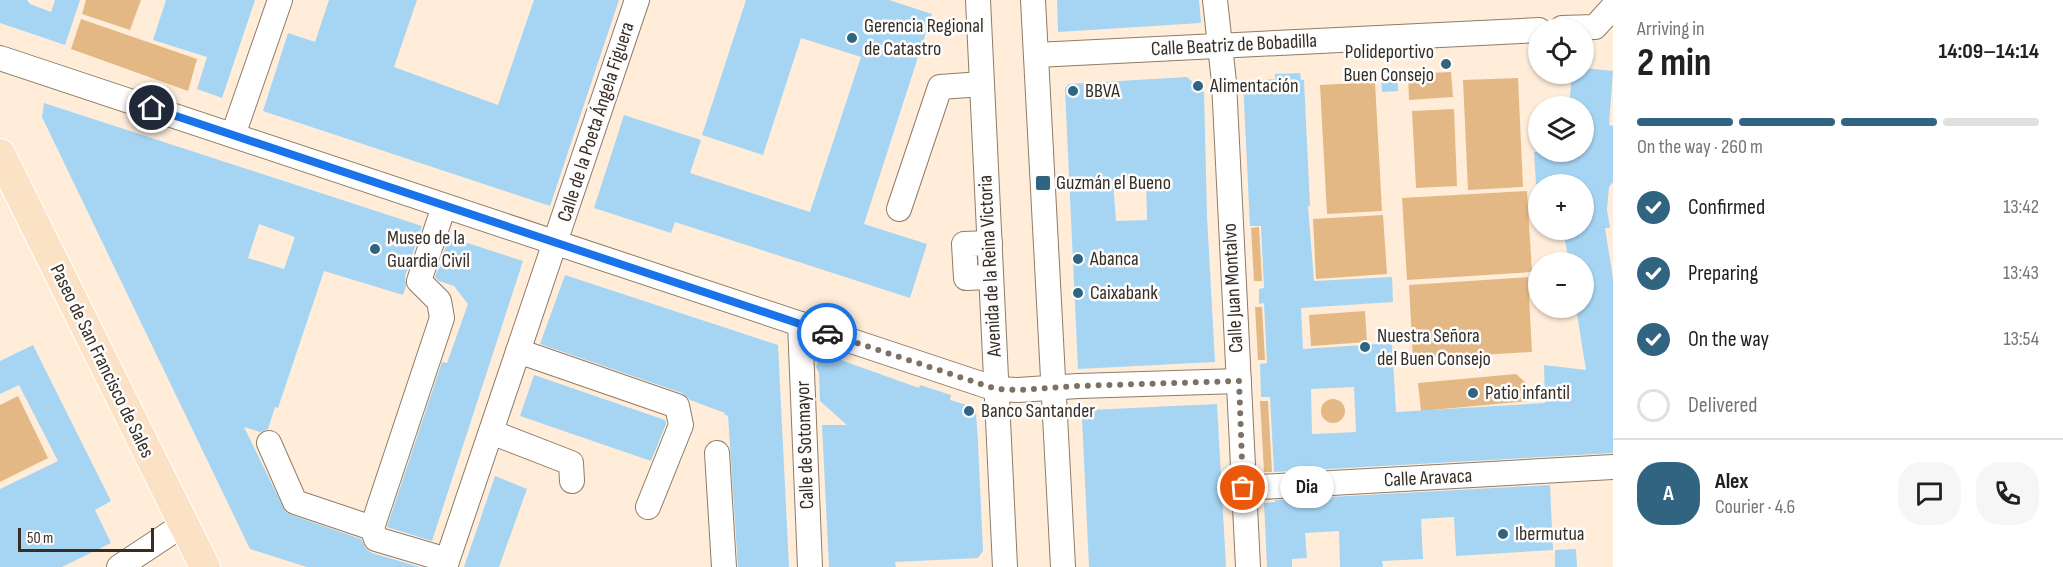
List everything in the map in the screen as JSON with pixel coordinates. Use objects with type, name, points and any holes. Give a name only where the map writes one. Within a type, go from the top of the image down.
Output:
[{"type":"main road","name":"Paseo de San Francisco de Sales","points":[[0,154],[205,567]]},
{"type":"street","points":[[233,135],[280,0]]},
{"type":"street","name":"Calle de la Poeta Ángela Figuera","points":[[446,564],[636,0]]},
{"type":"street","name":"Avenida de la Reina Victoria","points":[[978,0],[1005,567]]},
{"type":"street","points":[[1033,0],[1063,567]]},
{"type":"street","name":"Calle Juan Montalvo","points":[[1215,0],[1220,45],[1248,567]]},
{"type":"street","points":[[1594,27],[1613,7]]},
{"type":"street","name":"Calle Beatriz de Bobadilla","points":[[1036,54],[1528,31]]},
{"type":"street","points":[[0,58],[996,389],[1053,389],[1078,386],[1239,381]]},
{"type":"street","points":[[899,209],[940,87],[982,84]]},
{"type":"street","points":[[444,206],[419,281],[438,301],[442,318],[372,528],[376,539],[446,564]]},
{"type":"street","name":"Calle de Sotomayor","points":[[801,324],[810,567]]},
{"type":"street","points":[[519,351],[677,406],[681,425],[648,507]]},
{"type":"street","points":[[491,432],[570,463],[572,481]]},
{"type":"street","points":[[269,443],[296,502],[372,528]]},
{"type":"street","points":[[717,453],[724,567]]},
{"type":"street","name":"Calle Aravaca","points":[[1243,488],[1613,467]]},
{"type":"street","points":[[119,567],[184,525]]},
{"type":"shaded area","points":[[86,0],[141,0],[130,30],[82,14]]},
{"type":"shaded area","points":[[81,19],[197,59],[188,91],[71,49]]},
{"type":"shaded area","points":[[1451,72],[1453,97],[1409,100],[1408,74]]},
{"type":"shaded area","points":[[1518,78],[1523,187],[1468,190],[1463,80]]},
{"type":"shaded area","points":[[1375,82],[1382,211],[1327,214],[1320,85]]},
{"type":"shaded area","points":[[1454,109],[1457,186],[1416,188],[1412,111]]},
{"type":"shaded area","points":[[1527,191],[1528,240],[1530,240],[1531,252],[1528,252],[1528,272],[1407,280],[1402,198]]},
{"type":"shaded area","points":[[1383,215],[1387,274],[1316,279],[1313,219]]},
{"type":"shaded area","points":[[1259,227],[1262,281],[1254,281],[1251,228]]},
{"type":"shaded area","points":[[1528,277],[1528,318],[1530,318],[1532,352],[1413,359],[1409,285]]},
{"type":"shaded area","points":[[1255,307],[1262,307],[1265,360],[1258,360]]},
{"type":"shaded area","points":[[1365,311],[1367,342],[1311,346],[1309,315]]},
{"type":"shaded area","name":"Patio infantil","points":[[1516,374],[1527,384],[1529,401],[1421,411],[1418,383]]},
{"type":"shaded area","points":[[18,396],[48,458],[0,482],[0,405]]},
{"type":"shaded area","points":[[1333,399],[1338,400],[1344,406],[1344,416],[1338,422],[1333,423],[1328,422],[1322,416],[1321,411],[1322,406],[1328,400]]},
{"type":"shaded area","points":[[1260,401],[1268,401],[1272,472],[1264,472]]},
{"type":"building","points":[[0,0],[27,0],[30,4],[51,12],[55,0],[80,0],[65,45],[0,23]]},
{"type":"building","points":[[166,0],[255,0],[222,98],[197,89],[207,57],[153,40]]},
{"type":"building","points":[[329,0],[417,0],[394,67],[498,105],[534,0],[619,0],[550,206],[263,111],[288,33],[315,42]]},
{"type":"building","points":[[746,0],[889,0],[932,14],[864,224],[927,244],[910,298],[675,222],[671,233],[594,208],[624,115],[701,140],[690,173],[810,212],[861,57],[801,38],[763,155],[702,135]]},
{"type":"building","points":[[1057,0],[1199,0],[1201,23],[1058,32]]},
{"type":"building","points":[[1594,69],[1613,71],[1609,125],[1613,126],[1613,182],[1609,187],[1607,210],[1610,228],[1605,228],[1613,278],[1613,453],[1274,472],[1270,397],[1261,397],[1260,364],[1267,363],[1264,303],[1259,304],[1259,289],[1264,288],[1261,226],[1250,226],[1243,81],[1275,79],[1275,74],[1300,73],[1301,80],[1304,80],[1310,206],[1308,206],[1314,281],[1392,277],[1393,302],[1301,308],[1303,349],[1392,343],[1396,412],[1545,403],[1544,365],[1586,370],[1578,318],[1594,318],[1594,252],[1567,252],[1565,240],[1594,240],[1594,174],[1535,174],[1535,162],[1594,162],[1594,96],[1570,96],[1571,84],[1594,84]],"holes":[[[1354,387],[1356,432],[1312,434],[1311,389]]]},
{"type":"building","points":[[1397,71],[1398,91],[1382,92],[1381,72]]},
{"type":"building","points":[[1187,77],[1204,92],[1207,216],[1215,362],[1078,369],[1065,89],[1068,84]],"holes":[[[1146,179],[1147,220],[1116,221],[1113,180]]]},
{"type":"building","points":[[44,103],[422,226],[405,276],[406,286],[403,295],[324,271],[278,408],[275,407],[268,429],[260,432],[244,427],[286,513],[361,539],[366,549],[372,553],[420,567],[307,567],[250,549],[42,117]],"holes":[[[259,224],[295,237],[284,269],[248,258]]]},
{"type":"building","points":[[449,237],[523,261],[432,541],[387,527],[442,362],[447,363],[468,304],[454,286],[439,281],[435,277]]},
{"type":"building","points":[[565,275],[778,345],[789,567],[738,567],[728,416],[725,413],[690,400],[682,393],[540,344]]},
{"type":"building","points":[[33,345],[111,501],[95,510],[111,543],[62,567],[0,567],[0,489],[58,461],[19,385],[0,394],[0,361]]},
{"type":"building","points":[[824,354],[919,388],[920,385],[951,395],[950,400],[970,404],[976,412],[978,443],[983,551],[978,558],[895,562],[896,567],[829,567],[822,425],[847,425],[820,401],[819,373],[816,367],[819,356]]},
{"type":"building","points":[[534,375],[665,420],[666,424],[651,461],[520,416]]},
{"type":"building","points":[[1217,404],[1226,567],[1089,567],[1082,418],[1089,410]]},
{"type":"building","points":[[495,476],[527,489],[499,567],[464,567]]},
{"type":"building","points":[[1550,485],[1553,550],[1456,556],[1454,517],[1421,519],[1423,559],[1382,561],[1383,567],[1340,567],[1339,531],[1305,533],[1307,558],[1292,559],[1292,567],[1267,567],[1264,503],[1275,502],[1275,500]]},
{"type":"building","points":[[1576,549],[1577,567],[1555,567],[1555,550]]},
{"type":"way so far","points":[[827,333],[996,389],[1053,389],[1078,386],[1239,381],[1243,488]]},
{"type":"place","name":"Gerencia Regional de Catastro","points":[[852,38]]},
{"type":"place","name":"Polideportivo Buen Consejo","points":[[1446,64]]},
{"type":"place","name":"Alimentación","points":[[1198,86]]},
{"type":"place","name":"BBVA","points":[[1073,91]]},
{"type":"place","name":"Guzmán el Bueno","points":[[1043,183]]},
{"type":"place","name":"Museo de la Guardia Civil","points":[[375,249]]},
{"type":"place","name":"Abanca","points":[[1078,259]]},
{"type":"place","name":"Caixabank","points":[[1078,293]]},
{"type":"place","name":"Nuestra Señora del Buen Consejo","points":[[1365,347]]},
{"type":"place","name":"Patio infantil","points":[[1473,393]]},
{"type":"place","name":"Banco Santander","points":[[969,411]]},
{"type":"place","name":"Dia","points":[[1243,488]]},
{"type":"place","name":"Ibermutua","points":[[1503,534]]},
{"type":"route","points":[[152,108],[827,333]]}]
